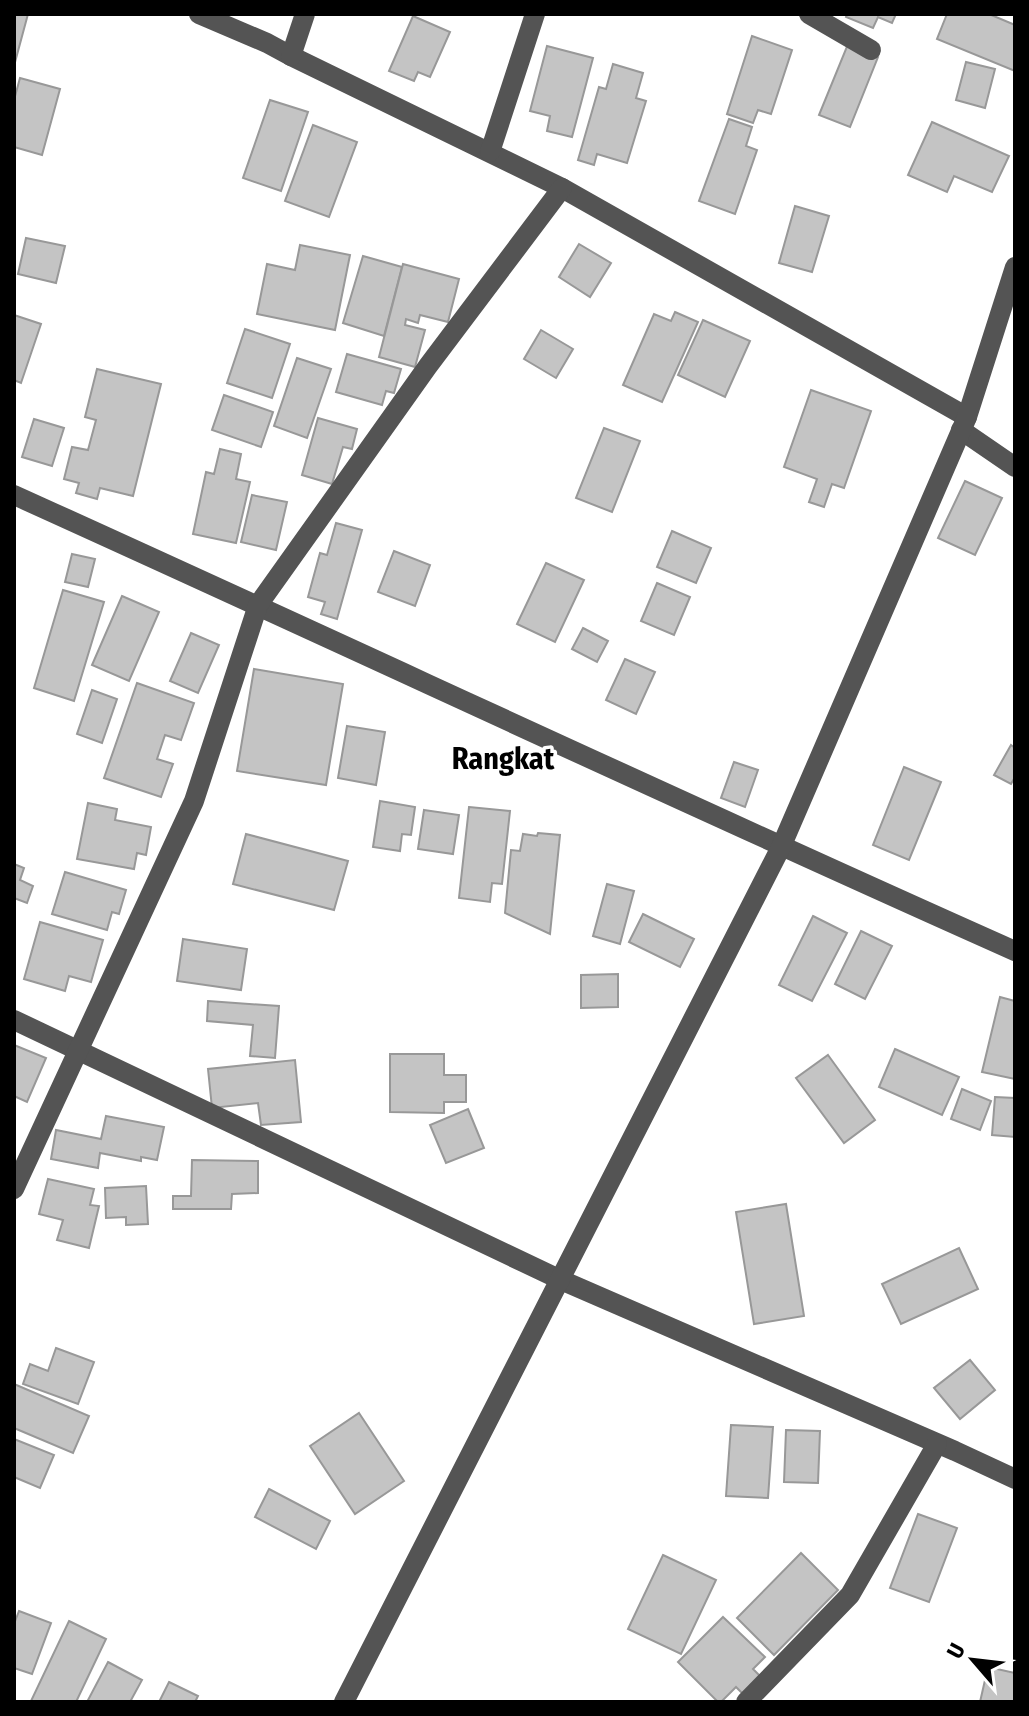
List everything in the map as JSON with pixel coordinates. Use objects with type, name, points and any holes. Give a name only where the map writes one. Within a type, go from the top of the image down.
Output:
[{"type":"street","points":[[199,14],[267,43],[562,188],[964,423],[1015,467]]},
{"type":"street","points":[[291,56],[305,14]]},
{"type":"street","points":[[490,152],[535,14]]},
{"type":"street","points":[[809,14],[871,50]]},
{"type":"street","points":[[14,1189],[194,801],[258,605],[428,366],[562,188]]},
{"type":"street","points":[[344,1702],[781,847],[964,423],[1015,267]]},
{"type":"street","points":[[14,495],[1015,951]]},
{"type":"street","points":[[14,1020],[561,1280],[1015,1479]]},
{"type":"street","points":[[746,1702],[850,1595],[937,1444]]},
{"type":"building","points":[[14,14],[28,14],[14,66]]},
{"type":"building","points":[[847,14],[896,14],[892,23],[878,17],[873,28],[846,17]]},
{"type":"building","points":[[947,14],[989,14],[1015,25],[1015,71],[937,39]]},
{"type":"building","points":[[413,16],[450,32],[430,77],[418,72],[414,81],[389,71]]},
{"type":"building","points":[[752,36],[792,50],[771,114],[758,110],[753,123],[727,114]]},
{"type":"building","points":[[848,44],[878,57],[850,127],[819,115]]},
{"type":"building","points":[[547,46],[593,58],[572,137],[547,131],[550,116],[530,111]]},
{"type":"building","points":[[966,62],[995,69],[985,108],[956,100]]},
{"type":"building","points":[[613,64],[643,73],[636,98],[646,101],[627,163],[597,154],[594,165],[578,160],[599,87],[606,89]]},
{"type":"building","points":[[20,78],[60,89],[42,155],[14,147],[14,100]]},
{"type":"building","points":[[270,100],[308,112],[281,191],[243,178]]},
{"type":"building","points":[[729,119],[752,127],[746,146],[757,150],[735,214],[699,201]]},
{"type":"building","points":[[932,122],[1009,156],[992,192],[954,176],[947,192],[908,175]]},
{"type":"building","points":[[313,125],[357,142],[329,217],[285,201]]},
{"type":"building","points":[[795,206],[829,216],[812,272],[779,263]]},
{"type":"building","points":[[26,238],[65,246],[56,283],[18,274]]},
{"type":"building","points":[[579,244],[611,263],[590,297],[559,277]]},
{"type":"building","points":[[300,245],[350,255],[335,330],[257,314],[267,264],[295,270]]},
{"type":"building","points":[[363,256],[402,267],[384,336],[343,323]]},
{"type":"building","points":[[403,264],[459,279],[448,322],[420,315],[418,323],[406,319],[405,325],[425,330],[415,367],[379,357]]},
{"type":"building","points":[[675,312],[698,322],[662,402],[623,385],[654,314],[671,321]]},
{"type":"building","points":[[14,315],[41,324],[21,383],[14,380]]},
{"type":"building","points":[[703,320],[750,341],[725,397],[678,375]]},
{"type":"building","points":[[245,329],[290,344],[272,398],[227,383]]},
{"type":"building","points":[[541,330],[573,349],[556,378],[524,359]]},
{"type":"building","points":[[347,354],[401,369],[394,393],[386,391],[382,405],[336,392]]},
{"type":"building","points":[[297,358],[331,369],[307,438],[274,426]]},
{"type":"building","points":[[97,369],[161,384],[133,496],[100,488],[97,499],[76,493],[79,483],[64,479],[72,447],[88,450],[96,420],[85,417]]},
{"type":"building","points":[[811,390],[871,411],[844,488],[832,484],[824,507],[809,502],[817,479],[784,467]]},
{"type":"building","points":[[224,395],[273,412],[261,447],[212,430]]},
{"type":"building","points":[[318,418],[357,429],[352,449],[343,447],[332,484],[302,475]]},
{"type":"building","points":[[34,419],[64,428],[52,466],[22,457]]},
{"type":"building","points":[[604,428],[640,441],[612,512],[576,498]]},
{"type":"building","points":[[220,449],[241,454],[236,479],[250,482],[236,543],[193,534],[206,472],[214,474]]},
{"type":"building","points":[[965,481],[1002,498],[975,555],[938,538]]},
{"type":"building","points":[[252,495],[287,502],[276,550],[241,542]]},
{"type":"building","points":[[336,523],[362,530],[337,619],[321,614],[325,602],[308,597],[320,553],[327,555]]},
{"type":"building","points":[[672,531],[711,548],[696,583],[657,567]]},
{"type":"building","points":[[394,551],[430,565],[415,606],[378,592]]},
{"type":"building","points":[[72,554],[95,559],[88,587],[65,582]]},
{"type":"building","points":[[546,563],[584,580],[555,642],[517,624]]},
{"type":"building","points":[[657,583],[690,597],[674,635],[641,621]]},
{"type":"building","points":[[63,590],[104,602],[74,701],[34,688]]},
{"type":"building","points":[[122,596],[159,612],[129,681],[92,665]]},
{"type":"building","points":[[583,628],[608,641],[597,662],[572,649]]},
{"type":"building","points":[[191,633],[219,645],[198,693],[170,681]]},
{"type":"building","points":[[625,659],[655,672],[636,714],[606,700]]},
{"type":"building","points":[[254,669],[343,684],[326,785],[237,771]]},
{"type":"building","points":[[137,683],[194,703],[181,740],[165,735],[157,759],[173,764],[161,797],[104,778]]},
{"type":"building","points":[[92,690],[117,699],[102,743],[77,734]]},
{"type":"building","points":[[347,726],[385,732],[376,785],[338,778]]},
{"type":"building","points":[[1011,745],[1015,748],[1015,777],[1011,784],[994,775]]},
{"type":"building","points":[[734,762],[758,770],[745,807],[721,798]]},
{"type":"building","points":[[904,767],[941,782],[909,860],[873,845]]},
{"type":"building","points":[[380,801],[415,807],[411,835],[402,834],[400,851],[373,847]]},
{"type":"building","points":[[88,803],[117,809],[115,820],[151,827],[146,855],[137,853],[134,869],[77,859]]},
{"type":"building","points":[[469,807],[510,811],[502,884],[492,883],[490,902],[459,898]]},
{"type":"building","points":[[424,810],[459,815],[453,854],[418,849]]},
{"type":"building","points":[[538,833],[560,835],[550,934],[505,913],[511,850],[520,851],[523,834],[537,836]]},
{"type":"building","points":[[246,834],[348,861],[334,910],[233,884]]},
{"type":"building","points":[[14,864],[24,868],[20,880],[33,886],[27,903],[14,898]]},
{"type":"building","points":[[65,872],[126,890],[119,914],[112,912],[107,930],[52,914]]},
{"type":"building","points":[[607,884],[634,891],[620,944],[593,936]]},
{"type":"building","points":[[643,914],[694,939],[680,967],[629,942]]},
{"type":"building","points":[[813,916],[847,933],[812,1001],[779,985]]},
{"type":"building","points":[[40,922],[103,940],[91,982],[69,976],[65,991],[24,979]]},
{"type":"building","points":[[861,931],[892,946],[865,999],[835,984]]},
{"type":"building","points":[[183,939],[247,949],[241,990],[177,981]]},
{"type":"building","points":[[618,974],[618,1007],[581,1008],[581,975]]},
{"type":"building","points":[[1000,997],[1015,1001],[1015,1079],[982,1072]]},
{"type":"building","points":[[208,1001],[279,1006],[275,1058],[250,1056],[253,1025],[207,1021]]},
{"type":"building","points":[[14,1045],[46,1058],[27,1102],[14,1096]]},
{"type":"building","points":[[895,1049],[959,1077],[942,1115],[879,1087]]},
{"type":"building","points":[[390,1054],[444,1054],[444,1075],[466,1075],[466,1102],[444,1102],[444,1113],[390,1112]]},
{"type":"building","points":[[828,1055],[875,1120],[844,1143],[796,1078]]},
{"type":"building","points":[[295,1060],[301,1122],[261,1125],[258,1103],[212,1108],[208,1069]]},
{"type":"building","points":[[962,1089],[991,1101],[980,1130],[951,1119]]},
{"type":"building","points":[[995,1097],[1015,1098],[1015,1137],[992,1135]]},
{"type":"building","points":[[468,1109],[484,1148],[446,1163],[430,1125]]},
{"type":"building","points":[[106,1116],[164,1127],[157,1160],[141,1157],[141,1161],[100,1153],[98,1168],[51,1159],[56,1130],[101,1139]]},
{"type":"building","points":[[192,1160],[258,1161],[258,1193],[232,1194],[231,1209],[173,1209],[173,1196],[191,1196]]},
{"type":"building","points":[[48,1179],[94,1189],[90,1205],[99,1206],[89,1248],[57,1240],[63,1220],[39,1214]]},
{"type":"building","points":[[146,1186],[148,1224],[126,1225],[126,1217],[106,1218],[105,1188]]},
{"type":"building","points":[[786,1204],[804,1316],[754,1324],[736,1212]]},
{"type":"building","points":[[959,1248],[978,1289],[901,1324],[882,1284]]},
{"type":"building","points":[[56,1348],[94,1362],[78,1404],[23,1384],[30,1364],[48,1371]]},
{"type":"building","points":[[970,1360],[995,1390],[960,1419],[934,1388]]},
{"type":"building","points":[[14,1384],[89,1416],[73,1453],[14,1428]]},
{"type":"building","points":[[359,1413],[404,1481],[355,1514],[310,1446]]},
{"type":"building","points":[[731,1425],[773,1427],[768,1498],[726,1496]]},
{"type":"building","points":[[786,1430],[820,1431],[818,1483],[784,1482]]},
{"type":"building","points":[[14,1439],[54,1455],[40,1488],[14,1477]]},
{"type":"building","points":[[269,1489],[330,1521],[316,1549],[255,1517]]},
{"type":"building","points":[[918,1514],[957,1528],[929,1602],[890,1588]]},
{"type":"building","points":[[801,1553],[838,1590],[774,1655],[737,1618]]},
{"type":"building","points":[[663,1555],[716,1580],[681,1654],[628,1629]]},
{"type":"building","points":[[19,1611],[51,1623],[32,1674],[14,1668],[14,1624]]},
{"type":"building","points":[[723,1617],[765,1657],[753,1669],[762,1678],[744,1695],[736,1687],[718,1702],[678,1662]]},
{"type":"building","points":[[69,1621],[106,1639],[76,1702],[32,1702],[31,1701]]},
{"type":"building","points":[[108,1662],[142,1680],[130,1702],[87,1702]]},
{"type":"building","points":[[988,1667],[1015,1673],[1015,1702],[980,1702]]},
{"type":"building","points":[[169,1682],[198,1696],[195,1702],[159,1702]]},
{"type":"district","name":"Rangkat","points":[[503,759]]}]
